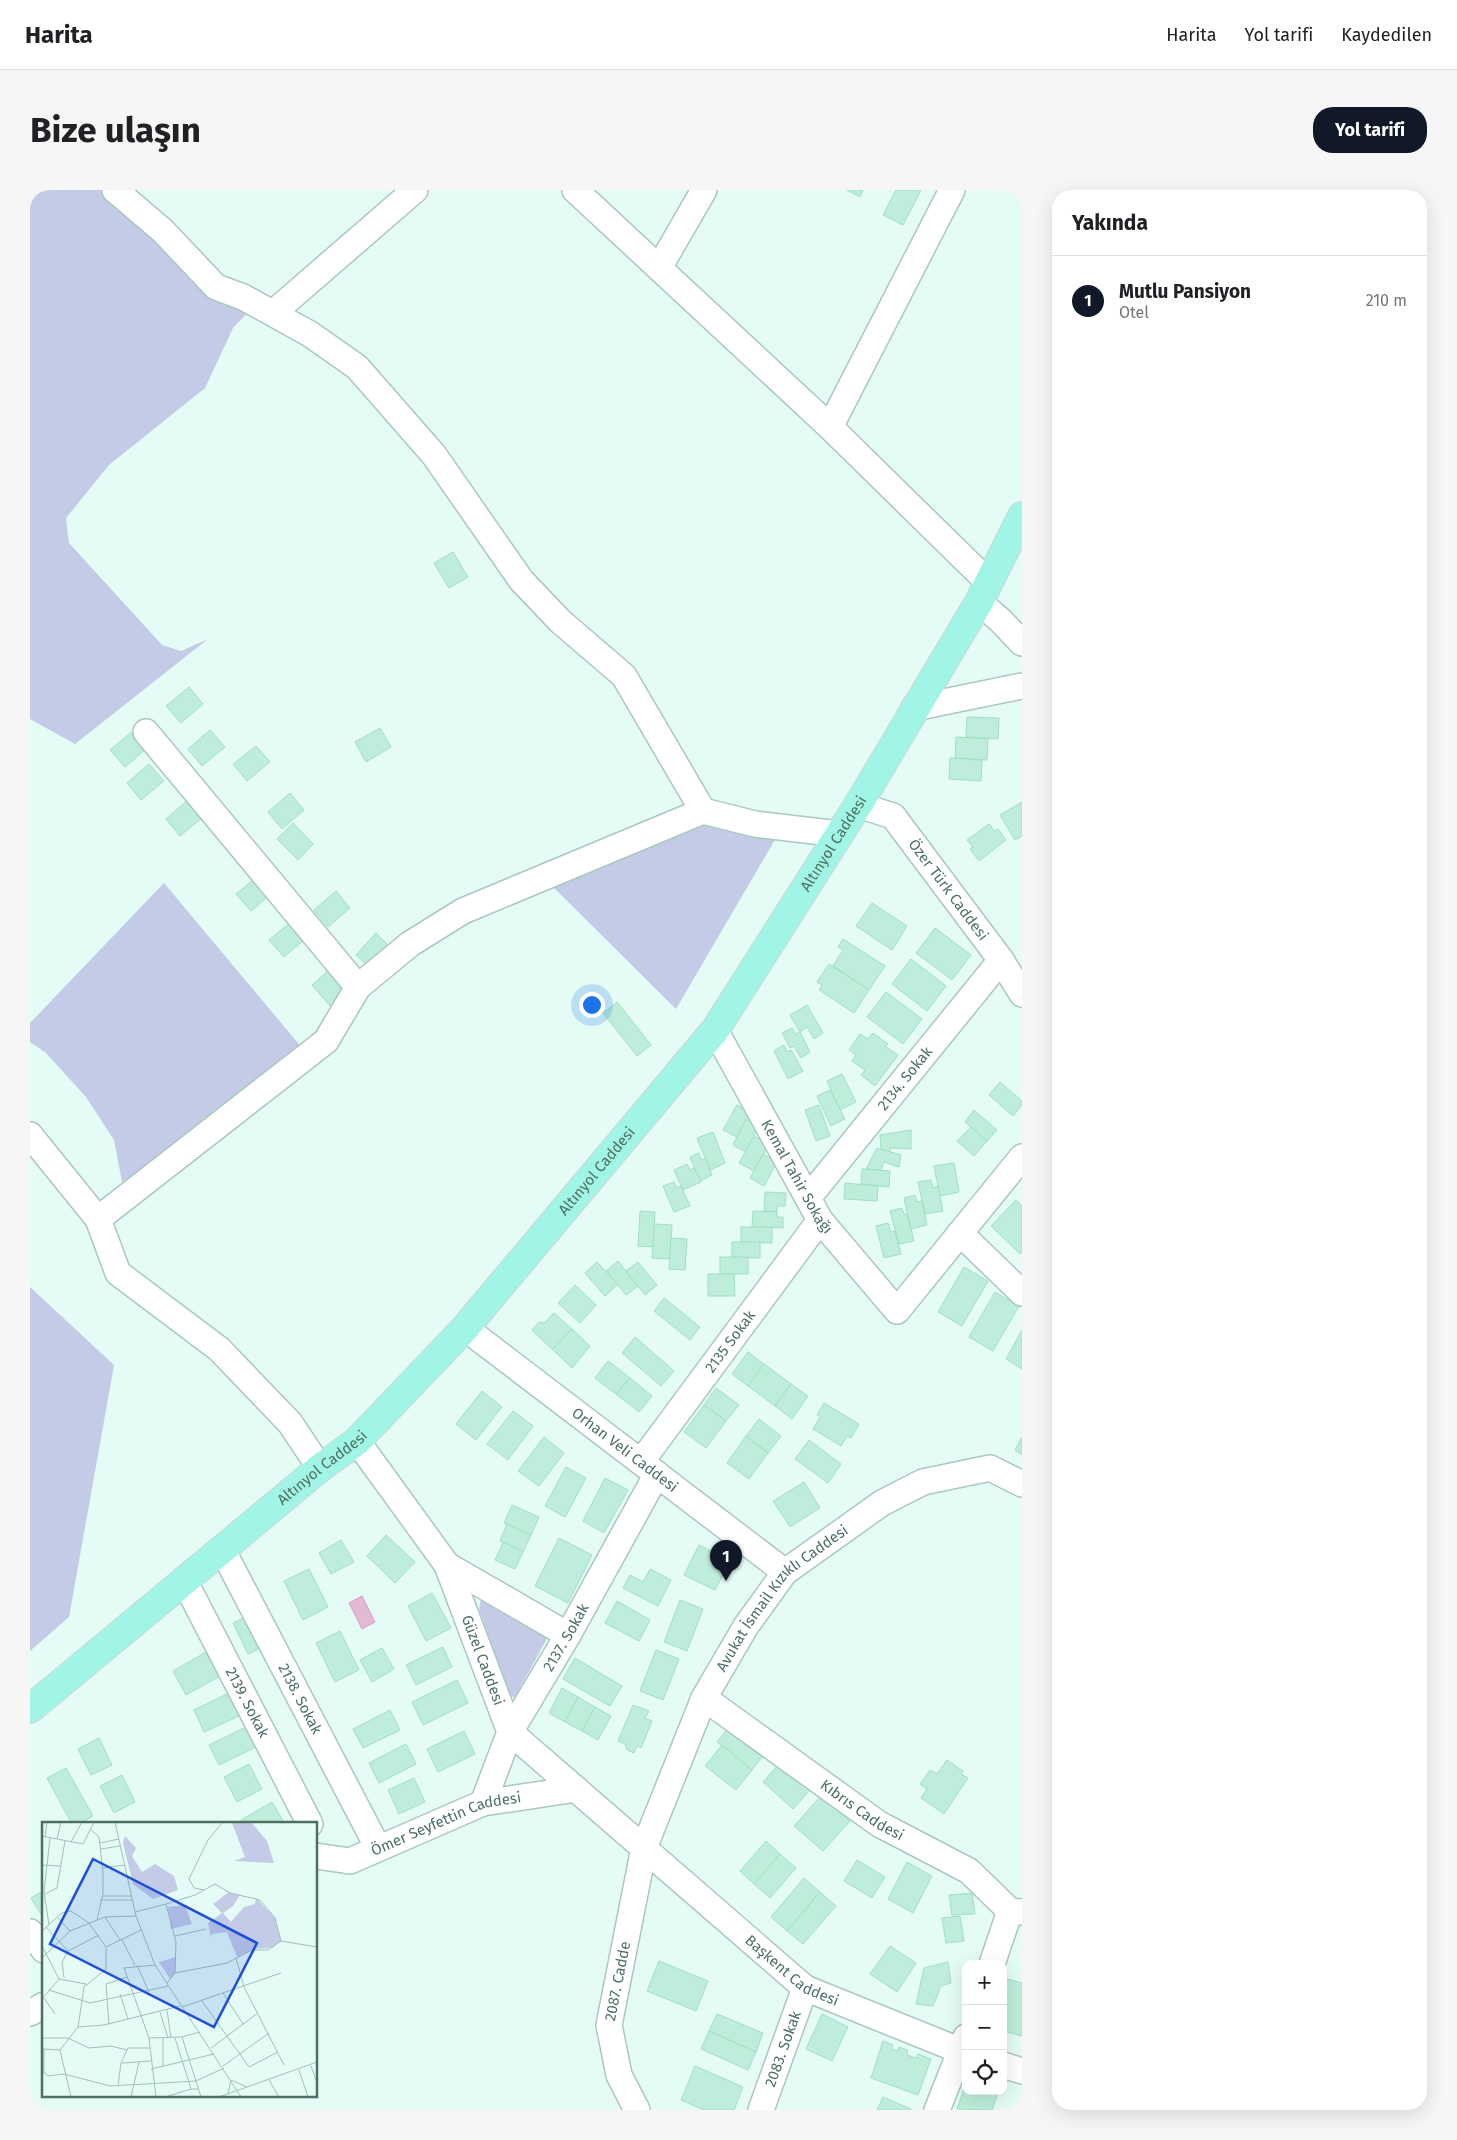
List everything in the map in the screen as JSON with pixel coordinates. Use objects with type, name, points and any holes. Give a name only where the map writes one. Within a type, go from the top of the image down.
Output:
[{"type":"main road","name":"Altınyol Caddesi","points":[[30,1709],[320,1468],[357,1441],[465,1328],[715,1030],[858,806],[983,592],[1022,516]]},
{"type":"street","points":[[115,190],[163,231],[216,287],[243,297],[273,313],[310,334],[357,367],[434,455],[521,580],[560,621],[624,676],[703,811]]},
{"type":"street","points":[[273,313],[415,190]]},
{"type":"street","points":[[575,190],[830,426],[983,592],[1000,620],[1022,643]]},
{"type":"street","points":[[659,268],[704,190]]},
{"type":"street","points":[[830,426],[952,190]]},
{"type":"street","points":[[914,708],[1022,686]]},
{"type":"street","points":[[146,732],[358,987]]},
{"type":"street","name":"Özer Türk Caddesi","points":[[858,806],[893,816],[1001,960],[1022,994]]},
{"type":"street","points":[[98,1219],[326,1041],[358,987],[410,944],[463,911],[703,811],[755,824],[839,834]]},
{"type":"street","name":"2134. Sokak","points":[[808,1198],[1001,960]]},
{"type":"street","name":"Kemal Tahir Sokağı","points":[[715,1030],[820,1220],[897,1311],[960,1233]]},
{"type":"street","points":[[30,1135],[98,1219],[118,1273],[219,1349],[290,1423],[320,1468]]},
{"type":"street","points":[[1022,1157],[960,1233],[1022,1293]]},
{"type":"street","name":"2135 Sokak","points":[[649,1468],[820,1220]]},
{"type":"street","name":"Orhan Veli Caddesi","points":[[465,1328],[785,1572]]},
{"type":"street","name":"Güzel Caddesi","points":[[357,1441],[447,1565],[510,1732],[644,1848]]},
{"type":"street","name":"2137. Sokak","points":[[483,1803],[510,1732],[568,1635],[649,1468]]},
{"type":"street","name":"Avukat İsmail Kızıklı Caddesi","points":[[644,1848],[704,1698],[746,1626],[785,1572],[882,1503],[923,1482],[990,1468],[1022,1484]]},
{"type":"street","name":"2138. Sokak","points":[[222,1549],[378,1848]]},
{"type":"street","points":[[447,1565],[568,1635]]},
{"type":"street","name":"2139. Sokak","points":[[184,1580],[309,1822]]},
{"type":"street","name":"Kıbrıs Caddesi","points":[[704,1698],[879,1824],[969,1871],[1016,1912]]},
{"type":"street","name":"Ömer Seyfettin Caddesi","points":[[320,1850],[350,1861],[483,1803],[576,1789]]},
{"type":"street","name":"Başkent Caddesi","points":[[644,1848],[805,1988],[962,2046]]},
{"type":"street","name":"2087. Cadde","points":[[637,2110],[619,2075],[609,2025],[644,1848]]},
{"type":"street","points":[[994,1960],[1016,1912]]},
{"type":"street","points":[[30,1932],[42,1947]]},
{"type":"street","name":"2083. Sokak","points":[[760,2110],[805,1988]]},
{"type":"street","points":[[30,2013],[42,2006]]},
{"type":"street","points":[[937,2110],[963,2050]]},
{"type":"street","points":[[1007,2066],[1022,2071]]},
{"type":"shaded area","points":[[30,190],[115,190],[256,304],[233,328],[205,388],[109,465],[66,518],[69,543],[162,645],[181,651],[208,639],[75,744],[30,719]]},
{"type":"shaded area","points":[[703,811],[783,826],[676,1009],[544,878]]},
{"type":"shaded area","points":[[164,883],[308,1055],[123,1187],[114,1140],[86,1097],[46,1053],[30,1042],[30,1023]]},
{"type":"shaded area","points":[[30,1287],[114,1365],[69,1617],[30,1651]]},
{"type":"shaded area","points":[[482,1594],[550,1633],[515,1697],[509,1696],[479,1609]]},
{"type":"shaded area","points":[[362,1596],[375,1622],[362,1629],[349,1603]]},
{"type":"building","points":[[847,190],[863,190],[860,197]]},
{"type":"building","points":[[896,190],[921,190],[903,225],[883,215]]},
{"type":"building","points":[[453,552],[468,577],[449,588],[434,563]]},
{"type":"building","points":[[189,687],[203,704],[181,723],[166,706]]},
{"type":"building","points":[[967,717],[999,718],[998,739],[966,737]]},
{"type":"building","points":[[380,728],[391,747],[366,762],[355,742]]},
{"type":"building","points":[[210,730],[225,747],[202,766],[188,749]]},
{"type":"building","points":[[133,731],[147,748],[125,767],[110,750]]},
{"type":"building","points":[[956,737],[988,739],[987,760],[955,758]]},
{"type":"building","points":[[256,746],[270,762],[247,781],[233,764]]},
{"type":"building","points":[[950,758],[982,760],[981,781],[949,779]]},
{"type":"building","points":[[149,764],[164,781],[141,800],[127,783]]},
{"type":"building","points":[[290,793],[304,810],[282,829],[268,812]]},
{"type":"building","points":[[188,800],[203,817],[180,836],[166,819]]},
{"type":"building","points":[[1022,802],[1022,836],[1015,840],[1000,815]]},
{"type":"building","points":[[293,823],[313,844],[298,860],[277,839]]},
{"type":"building","points":[[989,824],[995,831],[998,829],[1006,840],[979,861],[970,849],[973,847],[967,840]]},
{"type":"building","points":[[259,875],[273,892],[251,911],[236,894]]},
{"type":"building","points":[[336,891],[350,908],[328,927],[314,910]]},
{"type":"building","points":[[872,903],[907,926],[892,950],[856,926]]},
{"type":"building","points":[[292,921],[306,938],[284,957],[269,940]]},
{"type":"building","points":[[935,928],[971,955],[952,980],[916,953]]},
{"type":"building","points":[[376,933],[392,949],[372,970],[356,955]]},
{"type":"building","points":[[843,939],[885,966],[869,990],[833,966],[843,950],[838,947]]},
{"type":"building","points":[[911,959],[946,986],[927,1011],[892,984]]},
{"type":"building","points":[[829,964],[869,990],[854,1013],[819,990],[822,985],[817,982]]},
{"type":"building","points":[[329,970],[348,993],[331,1007],[312,985]]},
{"type":"building","points":[[886,992],[922,1019],[903,1044],[867,1017]]},
{"type":"building","points":[[617,1002],[651,1045],[637,1056],[603,1013]]},
{"type":"building","points":[[807,1005],[823,1033],[814,1039],[807,1027],[800,1032],[790,1015]]},
{"type":"building","points":[[792,1028],[795,1034],[800,1032],[810,1052],[801,1058],[794,1046],[790,1048],[782,1033]]},
{"type":"building","points":[[873,1033],[888,1044],[885,1046],[898,1055],[875,1086],[861,1075],[865,1070],[852,1061],[856,1055],[849,1050],[860,1034],[868,1039]]},
{"type":"building","points":[[784,1045],[787,1052],[791,1050],[803,1071],[788,1079],[774,1051]]},
{"type":"building","points":[[842,1074],[856,1102],[840,1110],[827,1081]]},
{"type":"building","points":[[1000,1082],[1022,1101],[1022,1105],[1013,1116],[989,1095]]},
{"type":"building","points":[[830,1090],[845,1119],[831,1126],[817,1096]]},
{"type":"building","points":[[737,1105],[750,1112],[737,1137],[723,1130]]},
{"type":"building","points":[[819,1105],[830,1136],[816,1141],[805,1110]]},
{"type":"building","points":[[974,1110],[997,1130],[987,1141],[965,1122]]},
{"type":"building","points":[[746,1119],[759,1126],[746,1152],[733,1145]]},
{"type":"building","points":[[971,1127],[987,1141],[974,1156],[957,1141]]},
{"type":"building","points":[[911,1130],[911,1149],[890,1148],[890,1152],[881,1149],[880,1135]]},
{"type":"building","points":[[713,1132],[725,1163],[710,1170],[697,1138]]},
{"type":"building","points":[[754,1136],[769,1144],[754,1171],[739,1163]]},
{"type":"building","points":[[877,1148],[901,1155],[899,1167],[884,1162],[881,1170],[866,1169]]},
{"type":"building","points":[[699,1153],[701,1160],[705,1158],[712,1175],[700,1181],[690,1157]]},
{"type":"building","points":[[763,1154],[777,1162],[764,1186],[750,1178]]},
{"type":"building","points":[[954,1163],[959,1192],[940,1196],[934,1166]]},
{"type":"building","points":[[687,1164],[690,1170],[694,1168],[701,1182],[683,1190],[674,1170]]},
{"type":"building","points":[[862,1169],[890,1171],[889,1187],[861,1184]]},
{"type":"building","points":[[931,1180],[933,1188],[938,1186],[943,1211],[925,1214],[918,1182]]},
{"type":"building","points":[[674,1182],[677,1188],[681,1186],[690,1206],[674,1212],[663,1186]]},
{"type":"building","points":[[845,1183],[878,1186],[877,1201],[844,1199]]},
{"type":"building","points":[[765,1192],[786,1193],[785,1206],[777,1206],[777,1212],[764,1211]]},
{"type":"building","points":[[915,1195],[917,1202],[922,1201],[927,1225],[911,1229],[904,1198]]},
{"type":"building","points":[[1016,1200],[1022,1206],[1022,1252],[1020,1254],[991,1226]]},
{"type":"building","points":[[902,1208],[904,1214],[907,1214],[914,1241],[899,1244],[890,1211]]},
{"type":"building","points":[[640,1211],[655,1212],[653,1247],[638,1246]]},
{"type":"building","points":[[753,1211],[777,1212],[777,1217],[783,1217],[783,1228],[752,1227]]},
{"type":"building","points":[[888,1223],[891,1232],[895,1231],[901,1254],[884,1258],[876,1226]]},
{"type":"building","points":[[654,1224],[672,1225],[670,1259],[652,1258]]},
{"type":"building","points":[[741,1227],[772,1227],[772,1243],[741,1242]]},
{"type":"building","points":[[671,1238],[687,1239],[685,1270],[669,1269]]},
{"type":"building","points":[[732,1242],[760,1242],[760,1258],[732,1257]]},
{"type":"building","points":[[720,1257],[748,1257],[748,1274],[720,1274]]},
{"type":"building","points":[[618,1261],[638,1286],[626,1295],[606,1271]]},
{"type":"building","points":[[597,1262],[618,1284],[605,1296],[585,1273]]},
{"type":"building","points":[[638,1262],[657,1285],[645,1295],[626,1271]]},
{"type":"building","points":[[964,1267],[988,1281],[962,1326],[938,1312]]},
{"type":"building","points":[[708,1274],[734,1274],[735,1296],[708,1296]]},
{"type":"building","points":[[575,1285],[596,1305],[580,1323],[558,1303]]},
{"type":"building","points":[[995,1292],[1019,1306],[993,1351],[969,1337]]},
{"type":"building","points":[[664,1298],[700,1327],[690,1340],[654,1311]]},
{"type":"building","points":[[554,1313],[572,1329],[552,1349],[532,1330],[539,1322],[544,1323]]},
{"type":"building","points":[[572,1329],[590,1346],[572,1368],[552,1349]]},
{"type":"building","points":[[1022,1330],[1022,1369],[1006,1359]]},
{"type":"building","points":[[635,1337],[674,1371],[661,1386],[622,1353]]},
{"type":"building","points":[[748,1352],[764,1364],[748,1386],[732,1374]]},
{"type":"building","points":[[608,1361],[630,1378],[616,1394],[595,1378]]},
{"type":"building","points":[[764,1364],[791,1384],[775,1406],[748,1386]]},
{"type":"building","points":[[630,1378],[652,1396],[639,1412],[616,1394]]},
{"type":"building","points":[[791,1384],[808,1396],[792,1419],[775,1406]]},
{"type":"building","points":[[716,1388],[739,1405],[726,1421],[704,1405]]},
{"type":"building","points":[[482,1391],[502,1407],[476,1440],[456,1424]]},
{"type":"building","points":[[824,1403],[859,1424],[851,1438],[847,1436],[841,1446],[813,1429],[820,1417],[817,1415]]},
{"type":"building","points":[[704,1405],[726,1421],[706,1448],[684,1432]]},
{"type":"building","points":[[513,1411],[533,1426],[508,1460],[487,1444]]},
{"type":"building","points":[[759,1419],[781,1436],[768,1453],[746,1436]]},
{"type":"building","points":[[746,1436],[768,1453],[749,1479],[727,1463]]},
{"type":"building","points":[[544,1437],[564,1453],[539,1486],[518,1471]]},
{"type":"building","points":[[1022,1437],[1022,1455],[1015,1450]]},
{"type":"building","points":[[809,1440],[841,1464],[828,1483],[795,1459]]},
{"type":"building","points":[[566,1467],[586,1478],[565,1517],[545,1506]]},
{"type":"building","points":[[605,1478],[628,1490],[604,1533],[583,1521]]},
{"type":"building","points":[[804,1482],[820,1508],[790,1527],[773,1501]]},
{"type":"building","points":[[512,1505],[539,1517],[531,1535],[504,1523]]},
{"type":"building","points":[[507,1524],[531,1535],[523,1552],[500,1541]]},
{"type":"building","points":[[386,1535],[415,1562],[395,1583],[367,1556]]},
{"type":"building","points":[[559,1538],[592,1555],[568,1603],[535,1586]]},
{"type":"building","points":[[341,1540],[354,1562],[331,1574],[319,1553]]},
{"type":"building","points":[[503,1542],[523,1552],[515,1569],[495,1560]]},
{"type":"building","points":[[699,1545],[730,1561],[715,1590],[684,1575]]},
{"type":"building","points":[[309,1569],[328,1607],[303,1620],[284,1581]]},
{"type":"building","points":[[650,1569],[671,1580],[658,1606],[623,1588],[630,1575],[643,1582]]},
{"type":"building","points":[[432,1593],[451,1628],[426,1641],[408,1606]]},
{"type":"building","points":[[680,1600],[703,1609],[687,1651],[664,1642]]},
{"type":"building","points":[[617,1601],[650,1620],[639,1641],[605,1623]]},
{"type":"building","points":[[252,1614],[267,1645],[248,1654],[233,1623]]},
{"type":"building","points":[[340,1631],[359,1670],[335,1682],[316,1643]]},
{"type":"building","points":[[443,1647],[452,1667],[416,1685],[406,1665]]},
{"type":"building","points":[[382,1648],[394,1669],[372,1682],[360,1660]]},
{"type":"building","points":[[656,1650],[679,1659],[663,1700],[640,1691]]},
{"type":"building","points":[[208,1651],[222,1675],[186,1695],[173,1671]]},
{"type":"building","points":[[575,1658],[622,1686],[610,1706],[563,1679]]},
{"type":"building","points":[[457,1680],[468,1703],[423,1725],[412,1702]]},
{"type":"building","points":[[562,1688],[578,1697],[565,1722],[549,1713]]},
{"type":"building","points":[[229,1693],[239,1716],[204,1732],[194,1710]]},
{"type":"building","points":[[578,1697],[595,1707],[582,1731],[565,1722]]},
{"type":"building","points":[[633,1705],[649,1711],[645,1718],[652,1721],[641,1748],[637,1746],[634,1753],[627,1750],[625,1744],[618,1741]]},
{"type":"building","points":[[595,1707],[611,1716],[598,1740],[582,1731]]},
{"type":"building","points":[[390,1710],[400,1730],[363,1748],[353,1729]]},
{"type":"building","points":[[246,1727],[256,1747],[219,1765],[209,1745]]},
{"type":"building","points":[[729,1727],[764,1754],[752,1770],[717,1742]]},
{"type":"building","points":[[464,1731],[475,1754],[438,1772],[427,1749]]},
{"type":"building","points":[[99,1738],[112,1765],[91,1775],[78,1749]]},
{"type":"building","points":[[406,1744],[416,1764],[379,1783],[369,1763]]},
{"type":"building","points":[[722,1745],[752,1770],[736,1790],[705,1766]]},
{"type":"building","points":[[947,1760],[963,1771],[961,1774],[968,1778],[944,1814],[921,1798],[927,1789],[920,1784],[930,1770],[937,1774]]},
{"type":"building","points":[[780,1763],[810,1790],[793,1809],[763,1782]]},
{"type":"building","points":[[249,1764],[262,1789],[237,1802],[224,1777]]},
{"type":"building","points":[[66,1768],[93,1816],[82,1822],[71,1822],[47,1778]]},
{"type":"building","points":[[122,1775],[135,1802],[114,1813],[100,1786]]},
{"type":"building","points":[[414,1778],[425,1802],[399,1814],[388,1790]]},
{"type":"building","points":[[821,1796],[850,1821],[823,1851],[794,1826]]},
{"type":"building","points":[[272,1802],[283,1822],[242,1822],[241,1820]]},
{"type":"building","points":[[766,1841],[780,1854],[754,1884],[740,1871]]},
{"type":"building","points":[[780,1854],[796,1868],[770,1898],[754,1884]]},
{"type":"building","points":[[857,1860],[885,1877],[872,1898],[844,1881]]},
{"type":"building","points":[[907,1862],[932,1876],[913,1913],[888,1899]]},
{"type":"building","points":[[804,1878],[820,1892],[787,1931],[771,1917]]},
{"type":"building","points":[[42,1891],[42,1916],[31,1898]]},
{"type":"building","points":[[820,1892],[836,1906],[803,1944],[787,1931]]},
{"type":"building","points":[[972,1893],[975,1914],[952,1915],[949,1895]]},
{"type":"building","points":[[960,1916],[964,1941],[946,1943],[942,1918]]},
{"type":"building","points":[[890,1946],[916,1963],[897,1992],[870,1974]]},
{"type":"building","points":[[659,1961],[708,1981],[696,2011],[647,1991]]},
{"type":"building","points":[[948,1962],[951,1983],[941,1986],[933,2006],[916,2004],[924,1968]]},
{"type":"building","points":[[1007,1979],[1022,1983],[1022,2036],[1007,2032]]},
{"type":"building","points":[[717,2014],[763,2033],[756,2052],[709,2031]]},
{"type":"building","points":[[822,2014],[848,2027],[832,2061],[806,2049]]},
{"type":"building","points":[[709,2031],[756,2052],[748,2070],[701,2049]]},
{"type":"building","points":[[883,2041],[893,2045],[891,2049],[898,2051],[899,2047],[908,2050],[907,2055],[916,2058],[918,2054],[931,2059],[918,2095],[871,2078]]},
{"type":"building","points":[[695,2066],[743,2087],[734,2110],[704,2110],[681,2100]]},
{"type":"building","points":[[962,2095],[997,2095],[992,2110],[957,2109]]},
{"type":"building","points":[[883,2097],[911,2109],[911,2110],[877,2110]]},
{"type":"place","name":"Mutlu Pansiyon","points":[[726,1581]]}]
